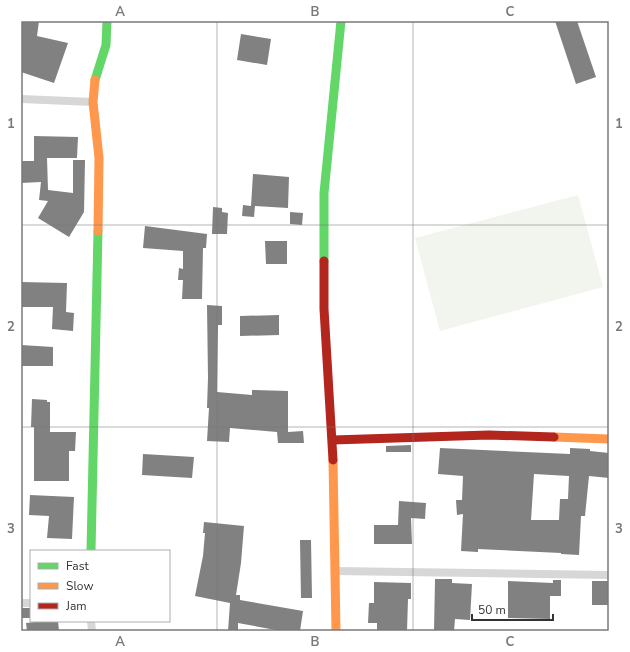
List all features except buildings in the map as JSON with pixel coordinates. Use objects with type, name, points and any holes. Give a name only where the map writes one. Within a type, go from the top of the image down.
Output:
[{"type":"street","points":[[92,550],[99,158],[93,102],[94,85],[106,45],[107,21]]},
{"type":"street","points":[[336,631],[333,440],[324,309],[324,193],[342,21]]},
{"type":"street","points":[[21,99],[93,102]]},
{"type":"street","points":[[333,440],[489,435],[609,439]]},
{"type":"street","points":[[335,571],[609,575]]},
{"type":"shaded area","points":[[578,195],[603,287],[440,331],[415,238]]},
{"type":"traffic: fast","points":[[95,80],[106,45],[107,21]]},
{"type":"traffic: fast","points":[[324,261],[324,193],[341,21]]},
{"type":"traffic: fast","points":[[91,550],[98,231]]},
{"type":"traffic: slow","points":[[95,80],[93,102],[99,158],[98,231]]},
{"type":"traffic: slow","points":[[554,437],[609,439]]},
{"type":"traffic: slow","points":[[333,460],[336,631]]},
{"type":"traffic: jam","points":[[324,261],[324,309],[333,460]]},
{"type":"traffic: jam","points":[[333,440],[489,435],[554,437]]}]
